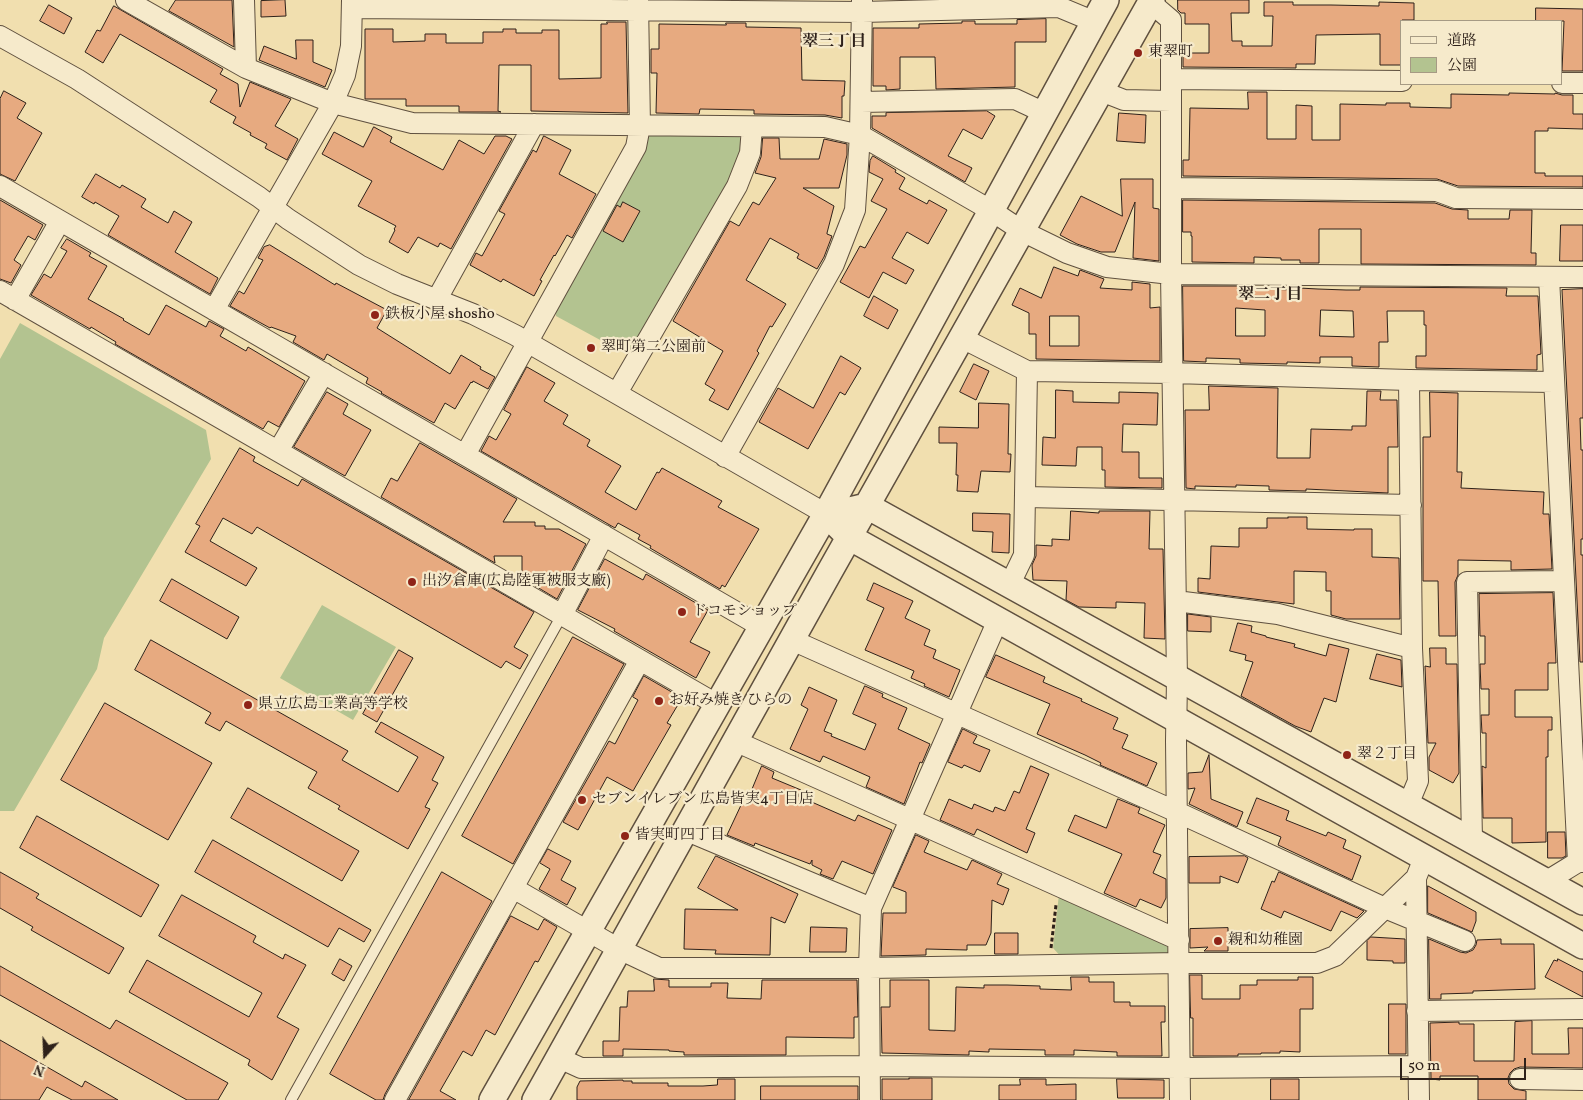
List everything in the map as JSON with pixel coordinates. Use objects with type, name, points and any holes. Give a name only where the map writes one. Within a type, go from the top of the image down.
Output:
[{"type":"street","points":[[126,0],[246,68],[333,103],[412,123],[824,128],[860,135],[1022,230],[1067,253],[1107,267],[1171,274],[1583,277]]},
{"type":"street","points":[[244,0],[246,68]]},
{"type":"street","points":[[492,1100],[826,514],[1106,0]]},
{"type":"street","points":[[535,1100],[849,537],[1151,2],[1172,20],[1171,274],[1177,679],[1180,1100]]},
{"type":"street","points":[[214,310],[333,103],[345,75],[351,46],[352,4],[1059,7],[1094,22]]},
{"type":"street","points":[[465,455],[636,147],[640,126],[638,5]]},
{"type":"street","points":[[725,457],[834,264],[855,210],[860,135],[862,6]]},
{"type":"street","points":[[0,36],[77,79],[359,265],[397,284],[472,314],[528,342],[826,514],[849,537],[1176,720],[1420,868],[1583,946]]},
{"type":"street","points":[[1172,79],[1400,81]]},
{"type":"street","points":[[1563,83],[1583,83]]},
{"type":"street","points":[[1101,90],[1124,100],[1172,101]]},
{"type":"street","points":[[861,102],[1016,99],[1045,113]]},
{"type":"street","points":[[437,299],[534,124]]},
{"type":"street","points":[[617,393],[737,186],[750,153],[752,127]]},
{"type":"street","points":[[0,186],[762,627]]},
{"type":"street","points":[[1172,188],[1437,191],[1456,198],[1583,199]]},
{"type":"street","points":[[60,221],[7,296],[718,705]]},
{"type":"street","points":[[1547,881],[1581,862],[1564,581],[1549,277]]},
{"type":"street","points":[[962,338],[1027,371],[1554,382]]},
{"type":"street","points":[[1010,586],[1024,555],[1027,371]]},
{"type":"street","points":[[278,451],[324,373]]},
{"type":"street","points":[[1408,805],[1418,781],[1412,648],[1412,505],[1409,380]]},
{"type":"street","points":[[1025,497],[1412,505]]},
{"type":"street","points":[[826,514],[867,506],[1583,902]]},
{"type":"street","points":[[562,614],[604,536]]},
{"type":"street","points":[[1472,840],[1468,582],[1564,581]]},
{"type":"street","points":[[1176,601],[1278,614],[1412,648]]},
{"type":"street","points":[[870,1100],[869,968],[871,908],[998,620]]},
{"type":"street","points":[[792,640],[1177,812],[1385,908],[1465,941]]},
{"type":"street","points":[[395,1100],[640,660]]},
{"type":"street","points":[[735,741],[1179,940]]},
{"type":"street","points":[[686,830],[871,908]]},
{"type":"street","points":[[513,888],[619,949],[659,968],[869,968],[1179,963],[1317,963],[1335,956],[1385,908],[1420,868]]},
{"type":"street","points":[[1419,1100],[1416,920],[1420,868]]},
{"type":"street","points":[[1417,1011],[1583,1009]]},
{"type":"street","points":[[559,1058],[581,1068],[1418,1066]]},
{"type":"street","points":[[1520,1079],[1583,1080]]},
{"type":"lane","points":[[291,1100],[562,614]]},
{"type":"path","points":[[1048,965],[1059,887]]},
{"type":"green space","points":[[736,134],[742,139],[741,154],[736,170],[632,353],[626,354],[556,316],[555,308],[647,135]]},
{"type":"green space","points":[[20,323],[206,430],[211,459],[104,638],[97,669],[14,811],[0,811],[0,359]]},
{"type":"green space","points":[[322,605],[396,647],[353,720],[280,678]]},
{"type":"green space","points":[[1059,894],[1167,942],[1168,954],[1064,960],[1053,948]]},
{"type":"building","points":[[176,0],[232,0],[234,47],[169,11]]},
{"type":"building","points":[[285,0],[286,16],[261,17],[261,1]]},
{"type":"building","points":[[1178,0],[1249,0],[1249,13],[1231,13],[1232,41],[1242,41],[1242,46],[1272,46],[1273,16],[1264,16],[1264,2],[1293,2],[1293,5],[1379,6],[1379,2],[1414,3],[1414,20],[1400,20],[1400,65],[1380,65],[1380,34],[1316,35],[1315,64],[1296,64],[1296,68],[1183,67],[1183,53],[1209,53],[1209,24],[1185,24],[1185,13],[1181,13],[1178,10]]},
{"type":"building","points":[[49,5],[72,18],[64,34],[40,21]]},
{"type":"building","points":[[114,6],[223,69],[220,74],[238,84],[240,107],[250,82],[291,99],[275,126],[298,139],[287,160],[265,148],[267,144],[233,123],[236,117],[210,102],[217,90],[120,34],[103,63],[85,52],[97,30],[100,31]]},
{"type":"building","points":[[1536,8],[1583,9],[1583,71],[1563,71],[1564,21],[1536,20]]},
{"type":"building","points":[[1046,19],[1046,42],[1015,42],[1015,87],[936,89],[935,57],[900,57],[900,89],[886,90],[886,86],[873,86],[873,28],[919,28],[919,24],[962,23],[962,21],[975,21],[975,24],[1017,24],[1017,20]]},
{"type":"building","points":[[607,22],[626,22],[628,113],[531,111],[531,65],[499,65],[498,111],[501,112],[459,112],[459,106],[406,106],[406,99],[365,99],[365,29],[393,29],[393,42],[425,41],[425,34],[446,34],[446,43],[483,43],[483,32],[503,32],[503,29],[516,29],[516,33],[542,33],[542,30],[559,30],[559,79],[601,78],[601,24],[607,24]]},
{"type":"building","points":[[726,23],[746,23],[746,27],[801,28],[802,80],[845,81],[844,96],[842,96],[842,118],[825,115],[754,114],[754,110],[700,109],[699,114],[656,113],[657,73],[651,73],[651,49],[659,49],[659,24],[726,25]]},
{"type":"building","points":[[296,40],[313,40],[313,62],[332,70],[325,87],[259,60],[264,46],[296,59]]},
{"type":"building","points":[[4,91],[26,103],[17,118],[42,133],[15,181],[0,174],[0,99]]},
{"type":"building","points":[[1248,92],[1267,92],[1267,139],[1296,139],[1296,105],[1312,106],[1312,140],[1340,140],[1340,104],[1386,105],[1386,103],[1410,103],[1410,107],[1451,108],[1451,94],[1509,95],[1509,93],[1555,93],[1573,95],[1573,114],[1583,114],[1583,129],[1548,128],[1548,131],[1535,131],[1535,173],[1545,173],[1545,176],[1583,176],[1583,187],[1458,186],[1437,179],[1183,176],[1183,160],[1189,160],[1190,108],[1248,109]]},
{"type":"building","points":[[987,111],[995,116],[982,139],[963,129],[948,156],[972,168],[965,182],[872,128],[872,116],[886,116],[886,113]]},
{"type":"building","points":[[1119,113],[1146,115],[1145,143],[1117,141]]},
{"type":"building","points":[[374,127],[392,137],[390,142],[443,170],[459,140],[484,154],[495,136],[506,136],[512,139],[451,249],[440,243],[438,247],[418,237],[408,253],[389,242],[396,226],[358,206],[372,181],[322,154],[334,132],[363,147]]},
{"type":"building","points":[[544,136],[571,150],[559,174],[596,194],[572,238],[567,235],[554,255],[540,280],[542,281],[534,296],[503,279],[501,282],[470,265],[476,253],[482,256],[505,214],[499,211],[533,150],[536,152]]},
{"type":"building","points":[[763,138],[779,138],[780,159],[819,159],[824,139],[847,144],[847,155],[839,188],[803,188],[834,206],[827,233],[832,236],[817,269],[797,258],[799,254],[770,238],[746,280],[786,304],[772,327],[770,326],[757,351],[759,353],[728,410],[709,400],[715,390],[705,384],[723,351],[673,321],[730,221],[739,226],[753,202],[759,205],[776,178],[755,173],[761,157]]},
{"type":"building","points":[[873,156],[905,178],[899,189],[927,204],[929,200],[947,210],[928,244],[907,232],[892,258],[914,270],[906,284],[883,272],[869,298],[840,282],[860,246],[865,248],[887,209],[871,201],[883,179],[869,172],[870,161]]},
{"type":"building","points":[[96,174],[120,188],[122,185],[146,199],[141,207],[168,223],[174,211],[192,222],[175,252],[218,278],[210,294],[108,235],[119,216],[82,197]]},
{"type":"building","points":[[1121,179],[1153,179],[1153,208],[1159,209],[1159,261],[1133,258],[1135,202],[1115,252],[1101,252],[1077,244],[1060,235],[1081,196],[1122,216]]},
{"type":"building","points":[[0,200],[43,225],[35,240],[28,236],[14,260],[21,265],[11,283],[0,279]]},
{"type":"building","points":[[1183,200],[1435,203],[1452,209],[1468,210],[1468,219],[1509,219],[1510,210],[1532,210],[1531,253],[1536,253],[1536,265],[1361,264],[1361,229],[1319,229],[1319,263],[1300,263],[1300,260],[1254,257],[1254,263],[1192,262],[1191,232],[1183,232]]},
{"type":"building","points":[[623,202],[640,211],[623,242],[603,231],[617,205],[620,207]]},
{"type":"building","points":[[1561,225],[1583,225],[1583,261],[1560,261]]},
{"type":"building","points":[[67,239],[91,253],[89,256],[107,266],[88,299],[123,320],[149,335],[166,305],[206,327],[209,321],[224,329],[220,336],[246,351],[248,347],[305,381],[279,427],[268,421],[263,429],[115,344],[116,342],[91,327],[90,329],[31,295],[44,274],[51,278],[67,251],[61,248]]},
{"type":"building","points":[[270,245],[335,285],[336,283],[387,310],[377,328],[450,374],[461,355],[481,367],[480,369],[495,377],[488,389],[473,381],[471,382],[455,409],[445,403],[434,423],[381,393],[366,383],[368,378],[327,354],[324,360],[293,342],[296,336],[270,328],[230,306],[239,291],[244,294],[263,260],[258,258],[264,247]]},
{"type":"building","points":[[1054,267],[1078,276],[1080,270],[1104,279],[1100,288],[1132,290],[1132,282],[1150,284],[1150,308],[1160,307],[1160,361],[1036,359],[1036,334],[1029,334],[1029,313],[1012,305],[1020,288],[1041,298]],"holes":[[[1050,316],[1079,316],[1079,346],[1050,346]]]},
{"type":"building","points":[[1183,286],[1254,286],[1256,289],[1299,290],[1299,288],[1360,290],[1360,287],[1507,288],[1506,296],[1538,296],[1541,354],[1537,355],[1537,370],[1416,368],[1416,356],[1426,356],[1424,311],[1387,311],[1388,342],[1379,342],[1379,367],[1352,366],[1352,357],[1320,357],[1320,363],[1287,362],[1287,364],[1240,363],[1240,359],[1206,358],[1206,362],[1184,361]],"holes":[[[1236,308],[1265,310],[1265,336],[1236,336]],[[1321,310],[1353,311],[1354,337],[1320,336]]]},
{"type":"building","points":[[1583,289],[1583,418],[1580,418],[1581,450],[1583,450],[1583,539],[1581,539],[1581,555],[1583,555],[1583,662],[1580,662],[1562,290]]},
{"type":"building","points":[[874,296],[898,310],[888,329],[864,316]]},
{"type":"building","points":[[841,356],[861,368],[845,395],[840,392],[808,449],[759,422],[778,388],[813,408]]},
{"type":"building","points":[[974,364],[989,371],[976,400],[960,392]]},
{"type":"building","points":[[527,367],[555,383],[544,401],[568,415],[563,424],[590,440],[587,446],[621,466],[605,492],[636,510],[657,472],[659,473],[662,468],[722,501],[718,507],[759,529],[725,587],[722,585],[720,589],[650,548],[651,546],[638,539],[640,535],[618,523],[615,528],[481,451],[489,436],[496,440],[511,414],[504,410]]},
{"type":"building","points":[[1209,386],[1278,388],[1277,458],[1310,458],[1311,429],[1352,430],[1352,426],[1366,426],[1367,391],[1381,391],[1380,400],[1397,400],[1398,447],[1388,447],[1388,493],[1306,489],[1306,491],[1269,490],[1269,486],[1236,485],[1236,487],[1195,486],[1195,489],[1186,488],[1185,410],[1209,410]]},
{"type":"building","points":[[1056,390],[1073,391],[1073,402],[1119,403],[1119,392],[1158,393],[1157,425],[1123,424],[1122,452],[1139,452],[1139,478],[1162,478],[1162,488],[1105,487],[1105,470],[1102,470],[1102,447],[1077,447],[1076,466],[1042,465],[1043,437],[1055,438]]},
{"type":"building","points":[[327,392],[348,404],[343,414],[371,430],[345,476],[294,447]]},
{"type":"building","points":[[1430,392],[1458,393],[1457,472],[1462,472],[1461,488],[1544,492],[1543,514],[1549,514],[1552,569],[1511,570],[1511,561],[1458,560],[1458,575],[1455,582],[1456,636],[1439,636],[1438,581],[1423,581],[1423,437],[1430,437]]},
{"type":"building","points":[[979,403],[1009,404],[1008,454],[1011,454],[1010,472],[981,471],[978,492],[957,491],[957,443],[939,443],[939,427],[978,428]]},
{"type":"building","points":[[420,443],[517,499],[503,522],[535,522],[535,526],[545,526],[545,529],[559,529],[586,544],[557,599],[522,578],[522,556],[494,556],[495,563],[381,497],[391,478],[397,481]]},
{"type":"building","points":[[240,448],[255,457],[253,461],[298,486],[302,479],[534,612],[514,647],[528,655],[520,669],[506,661],[501,668],[257,527],[252,534],[223,518],[210,541],[257,568],[246,586],[185,552],[200,526],[196,524]]},
{"type":"building","points":[[1071,511],[1099,513],[1099,511],[1150,511],[1149,549],[1163,549],[1165,639],[1144,638],[1145,603],[1116,602],[1116,608],[1079,607],[1066,600],[1067,581],[1033,580],[1032,565],[1036,556],[1036,545],[1052,546],[1052,539],[1069,540]]},
{"type":"building","points":[[973,513],[1010,514],[1009,553],[992,552],[993,532],[973,531]]},
{"type":"building","points":[[1307,517],[1307,529],[1372,529],[1372,557],[1399,558],[1400,619],[1346,619],[1331,615],[1331,591],[1326,591],[1326,572],[1294,571],[1294,604],[1198,592],[1198,578],[1210,579],[1211,546],[1239,547],[1239,528],[1267,528],[1267,518]]},
{"type":"building","points":[[605,559],[643,580],[646,574],[708,610],[690,642],[710,652],[696,678],[614,631],[615,629],[578,610]]},
{"type":"building","points":[[172,579],[239,617],[227,639],[160,601]]},
{"type":"building","points":[[874,583],[913,601],[905,618],[930,630],[924,645],[936,650],[933,658],[960,670],[949,697],[911,678],[914,671],[865,650],[884,608],[867,600]]},
{"type":"building","points":[[1553,593],[1556,663],[1548,663],[1548,690],[1515,690],[1515,717],[1552,717],[1552,730],[1548,730],[1548,757],[1546,757],[1546,842],[1512,843],[1512,818],[1483,818],[1482,766],[1486,768],[1486,733],[1482,733],[1481,715],[1489,715],[1489,689],[1481,689],[1480,664],[1485,664],[1485,636],[1480,636],[1479,594]]},
{"type":"building","points":[[1188,614],[1211,617],[1211,632],[1188,631]]},
{"type":"building","points":[[1238,623],[1252,626],[1251,632],[1295,644],[1294,647],[1326,656],[1329,644],[1349,649],[1336,702],[1324,698],[1311,732],[1295,726],[1241,696],[1253,662],[1245,660],[1246,655],[1230,651]]},
{"type":"building","points":[[573,637],[624,664],[513,864],[462,836]]},
{"type":"building","points":[[151,640],[348,751],[342,760],[398,792],[418,757],[375,732],[381,722],[444,757],[432,780],[438,783],[425,807],[430,809],[408,849],[338,809],[340,806],[308,788],[317,772],[226,721],[220,731],[205,723],[211,713],[135,670]]},
{"type":"building","points":[[1430,648],[1446,648],[1446,664],[1457,664],[1459,773],[1453,783],[1429,770],[1429,757],[1436,743],[1428,743],[1425,666],[1430,667]]},
{"type":"building","points":[[399,650],[413,658],[377,722],[363,714]]},
{"type":"building","points":[[1377,654],[1401,660],[1402,687],[1370,679]]},
{"type":"building","points":[[996,655],[1045,677],[1043,682],[1082,699],[1081,701],[1118,718],[1113,729],[1128,735],[1122,748],[1157,763],[1147,786],[1100,765],[1101,763],[1085,755],[1037,734],[1050,704],[986,677]]},
{"type":"building","points":[[644,676],[682,698],[667,723],[671,725],[633,791],[607,777],[578,830],[563,822],[609,741],[615,744],[638,700],[633,697]]},
{"type":"building","points":[[865,686],[883,694],[882,697],[907,708],[898,729],[930,744],[922,763],[920,762],[904,804],[866,787],[870,777],[823,756],[820,762],[790,749],[808,709],[801,705],[809,687],[837,700],[824,731],[832,734],[831,736],[865,750],[876,724],[853,714]]},
{"type":"building","points":[[105,703],[212,763],[168,840],[61,780]]},
{"type":"building","points":[[963,729],[977,736],[973,743],[990,750],[980,772],[964,765],[962,768],[948,762]]},
{"type":"building","points":[[1209,755],[1211,799],[1243,812],[1237,827],[1189,804],[1195,788],[1188,789],[1188,773],[1202,772]]},
{"type":"building","points":[[762,766],[774,772],[772,778],[801,790],[798,796],[855,821],[858,815],[892,830],[873,874],[842,861],[833,879],[820,874],[822,870],[812,865],[812,860],[810,864],[755,843],[754,846],[727,835],[742,803],[745,805]]},
{"type":"building","points":[[1031,766],[1049,774],[1026,829],[1035,833],[1027,853],[977,829],[974,835],[940,820],[949,799],[972,809],[974,804],[993,812],[995,807],[1005,811],[1014,791],[1019,793]]},
{"type":"building","points":[[248,788],[359,851],[342,881],[231,818]]},
{"type":"building","points":[[1257,798],[1289,811],[1286,820],[1326,836],[1328,832],[1346,840],[1343,848],[1361,856],[1352,880],[1278,845],[1281,837],[1247,823]]},
{"type":"building","points":[[1118,799],[1140,808],[1138,813],[1165,825],[1153,852],[1161,855],[1153,873],[1166,879],[1166,898],[1161,908],[1140,899],[1136,907],[1104,893],[1122,854],[1068,831],[1075,815],[1106,828]]},
{"type":"building","points":[[37,816],[159,885],[141,917],[20,848]]},
{"type":"building","points":[[1548,832],[1565,832],[1566,856],[1562,858],[1548,858]]},
{"type":"building","points":[[916,835],[929,841],[924,852],[967,870],[972,860],[1002,874],[997,884],[1009,889],[1003,905],[992,900],[991,933],[986,945],[967,945],[967,950],[926,949],[926,955],[881,956],[883,913],[906,913],[906,892],[893,887]]},
{"type":"building","points":[[213,840],[371,930],[364,942],[339,928],[328,947],[195,872]]},
{"type":"building","points":[[548,849],[571,861],[561,880],[576,888],[567,905],[539,889],[550,869],[540,863]]},
{"type":"building","points":[[716,856],[798,894],[785,923],[771,917],[770,955],[715,954],[716,950],[684,949],[685,909],[738,910],[698,888]]},
{"type":"building","points":[[1245,856],[1248,858],[1238,883],[1220,876],[1220,883],[1189,883],[1189,857]]},
{"type":"building","points":[[0,872],[39,894],[36,898],[124,948],[109,974],[31,930],[33,927],[0,908]]},
{"type":"building","points":[[442,872],[492,901],[383,1100],[376,1100],[330,1074]]},
{"type":"building","points":[[1279,872],[1364,911],[1357,918],[1341,911],[1331,931],[1284,911],[1281,918],[1261,909],[1272,881],[1274,882]]},
{"type":"building","points":[[1428,886],[1476,912],[1476,921],[1472,932],[1428,913]]},
{"type":"building","points":[[182,895],[256,936],[253,942],[283,959],[285,954],[306,965],[277,1017],[299,1029],[272,1080],[248,1065],[250,1060],[129,992],[147,960],[249,1017],[262,993],[159,936]]},
{"type":"building","points":[[511,916],[538,930],[544,919],[557,927],[538,962],[535,961],[495,1035],[486,1030],[472,1056],[463,1051],[440,1091],[456,1100],[409,1100]]},
{"type":"building","points":[[811,927],[847,928],[846,952],[810,952]]},
{"type":"building","points":[[1228,928],[1228,951],[1204,951],[1208,947],[1190,948],[1190,929]]},
{"type":"building","points":[[995,933],[1018,933],[1018,954],[995,954]]},
{"type":"building","points":[[1371,937],[1405,939],[1405,963],[1367,960],[1367,941]]},
{"type":"building","points":[[1429,939],[1466,953],[1473,950],[1477,940],[1501,939],[1501,944],[1534,944],[1535,989],[1441,994],[1441,999],[1430,999]]},
{"type":"building","points":[[340,959],[352,966],[344,981],[332,974]]},
{"type":"building","points":[[1558,959],[1583,972],[1583,997],[1545,977],[1554,960],[1557,961]]},
{"type":"building","points":[[0,966],[110,1029],[116,1020],[228,1083],[218,1100],[187,1100],[0,995]]},
{"type":"building","points":[[1190,975],[1202,975],[1202,999],[1240,999],[1240,985],[1257,985],[1257,980],[1298,980],[1298,977],[1313,977],[1313,1009],[1300,1009],[1300,1052],[1280,1051],[1280,1053],[1238,1054],[1238,1056],[1193,1056]]},
{"type":"building","points":[[1071,977],[1089,977],[1089,982],[1114,982],[1114,1002],[1130,1002],[1130,1006],[1165,1006],[1165,1022],[1161,1022],[1162,1056],[1117,1056],[1117,1052],[1074,1050],[1074,1055],[1045,1055],[1045,1050],[989,1049],[989,1052],[969,1051],[969,1055],[882,1053],[881,1007],[890,1007],[890,980],[929,980],[929,1030],[955,1031],[956,987],[984,988],[984,985],[1007,985],[1040,986],[1040,989],[1071,990]]},
{"type":"building","points":[[654,979],[669,980],[669,987],[711,987],[711,983],[728,983],[727,998],[761,999],[762,980],[857,980],[858,1017],[854,1017],[854,1038],[786,1037],[786,1055],[684,1055],[684,1052],[669,1050],[623,1049],[623,1056],[603,1056],[603,1041],[619,1041],[620,1007],[627,1007],[628,991],[654,991]]},
{"type":"building","points":[[1389,1004],[1406,1004],[1406,1054],[1389,1054]]},
{"type":"building","points":[[1532,1021],[1532,1054],[1569,1054],[1568,1028],[1583,1028],[1583,1068],[1520,1067],[1514,1069],[1508,1078],[1509,1084],[1514,1089],[1526,1091],[1526,1100],[1478,1100],[1478,1076],[1440,1076],[1440,1080],[1431,1079],[1430,1023],[1459,1022],[1459,1024],[1474,1024],[1474,1061],[1514,1061],[1515,1022]]},
{"type":"building","points":[[0,1040],[82,1087],[85,1081],[118,1100],[72,1100],[47,1087],[39,1100],[0,1100]]},
{"type":"building","points":[[932,1078],[932,1100],[882,1100],[882,1079]]},
{"type":"building","points":[[718,1079],[735,1079],[735,1100],[577,1100],[577,1087],[580,1081],[623,1080],[632,1081],[632,1083],[668,1083],[668,1086],[703,1086],[717,1085]]},
{"type":"building","points":[[1020,1079],[1046,1079],[1046,1085],[1076,1084],[1076,1100],[999,1100],[999,1085],[1020,1085]]},
{"type":"building","points":[[1117,1079],[1164,1080],[1164,1098],[1118,1098]]},
{"type":"building","points":[[1271,1079],[1299,1079],[1299,1100],[1271,1100]]},
{"type":"building","points":[[761,1086],[858,1086],[858,1100],[761,1100]]},
{"type":"place","name":"東翠町","points":[[1138,53]]},
{"type":"place","name":"鉄板小屋 shosho","points":[[375,315]]},
{"type":"place","name":"翠町第二公園前","points":[[591,348]]},
{"type":"place","name":"出汐倉庫(広島陸軍被服支廠)","points":[[412,582]]},
{"type":"place","name":"ドコモショップ","points":[[682,612]]},
{"type":"place","name":"お好み焼き ひらの","points":[[659,701]]},
{"type":"place","name":"県立広島工業高等学校","points":[[248,705]]},
{"type":"place","name":"翠２丁目","points":[[1347,755]]},
{"type":"place","name":"セブンイレブン 広島皆実4丁目店","points":[[582,800]]},
{"type":"place","name":"皆実町四丁目","points":[[625,836]]},
{"type":"place","name":"親和幼稚園","points":[[1218,941]]},
{"type":"district","name":"翠三丁目","points":[[834,43]]},
{"type":"district","name":"翠二丁目","points":[[1270,296]]}]
